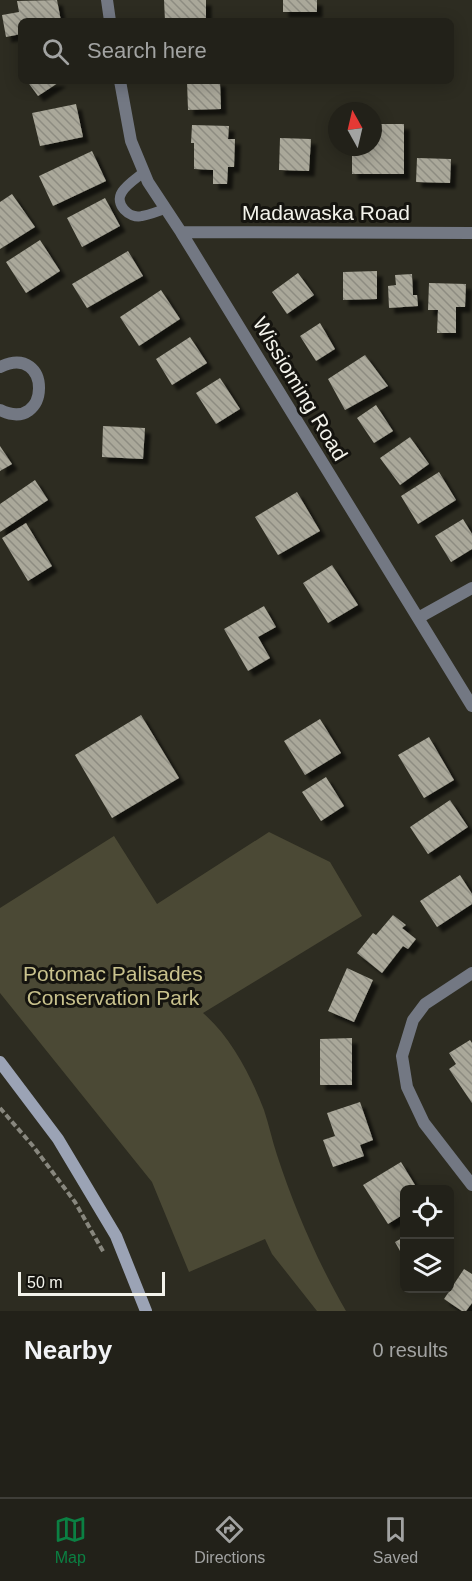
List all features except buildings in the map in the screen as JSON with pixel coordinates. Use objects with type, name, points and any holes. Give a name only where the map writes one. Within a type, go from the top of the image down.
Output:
[{"type":"main road","points":[[0,1062],[58,1139],[116,1236],[146,1311]]},
{"type":"street","points":[[107,0],[110,18]]},
{"type":"street","name":"Wissioming Road","points":[[121,84],[131,141],[148,182],[472,706]]},
{"type":"street","name":"Madawaska Road","points":[[181,232],[472,233]]},
{"type":"street","points":[[0,366],[16,362],[24,364],[37,375],[40,391],[38,399],[27,411],[10,414],[0,410]]},
{"type":"street","points":[[417,618],[472,588]]},
{"type":"street","points":[[472,973],[425,1004],[413,1020],[402,1056],[407,1087],[424,1123],[472,1185]]},
{"type":"lane","points":[[144,172],[121,193],[120,201],[124,210],[140,217],[165,208]]},
{"type":"path","points":[[0,1108],[33,1146],[75,1202],[108,1259]]},
{"type":"green space","name":"Potomac Palisades Conservation Park","points":[[269,832],[330,862],[362,916],[203,1013],[231,1045],[253,1084],[299,1215],[316,1254],[346,1311],[317,1311],[272,1254],[265,1239],[189,1272],[152,1182],[0,993],[0,908],[114,836],[157,904]]}]
